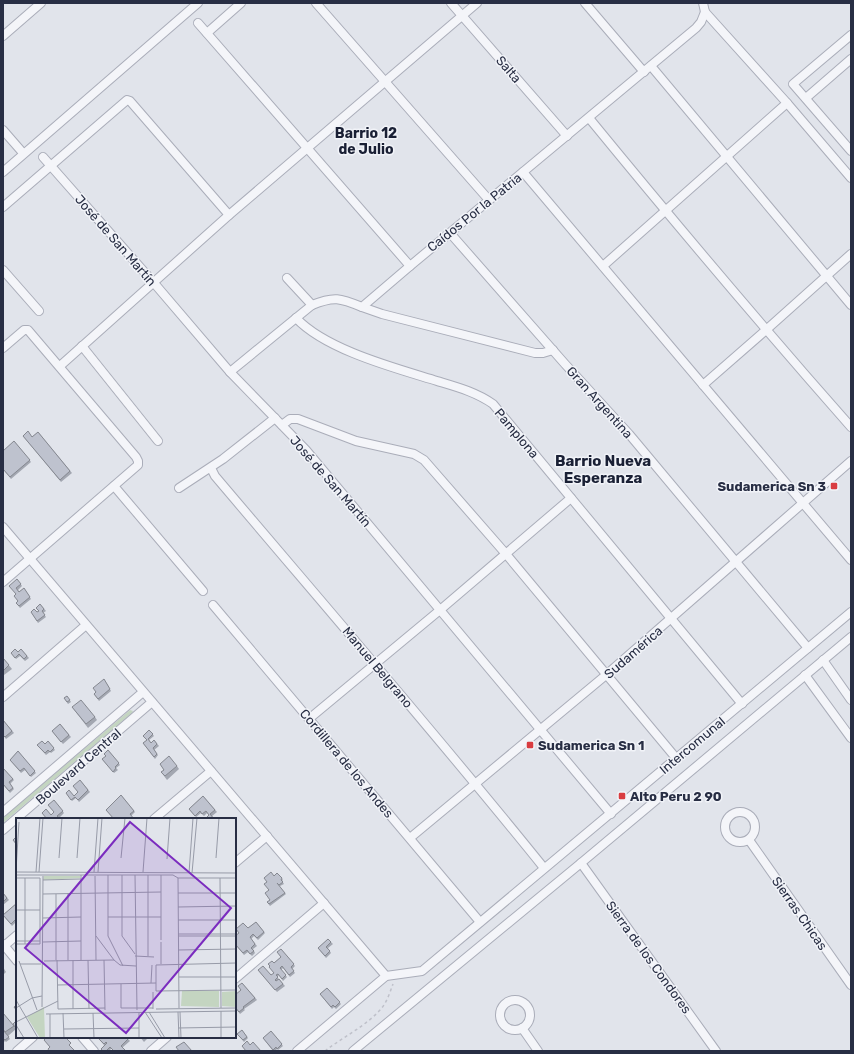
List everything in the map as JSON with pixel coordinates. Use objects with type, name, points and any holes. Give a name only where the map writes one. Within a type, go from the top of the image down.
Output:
[{"type":"street","points":[[3,36],[41,3]]},
{"type":"street","points":[[3,172],[23,153],[198,3]]},
{"type":"street","points":[[207,33],[241,3]]},
{"type":"street","points":[[316,3],[489,200]]},
{"type":"street","name":"Salta","points":[[451,3],[567,136]]},
{"type":"street","points":[[60,366],[229,215],[477,3]]},
{"type":"street","points":[[585,3],[644,72]]},
{"type":"street","points":[[703,3],[705,12],[787,103],[851,178]]},
{"type":"street","name":"Caídos Por la Patria","points":[[362,308],[410,266],[696,28],[701,22],[705,12]]},
{"type":"street","points":[[198,24],[410,266]]},
{"type":"street","points":[[851,35],[793,84],[851,151]]},
{"type":"street","points":[[806,98],[851,58]]},
{"type":"street","points":[[651,66],[851,305]]},
{"type":"street","points":[[3,207],[127,100],[229,215]]},
{"type":"street","points":[[603,266],[787,103]]},
{"type":"street","points":[[589,118],[665,211],[851,427]]},
{"type":"street","points":[[3,130],[23,153]]},
{"type":"street","name":"José de San Martín","points":[[43,157],[230,372],[306,450],[611,814]]},
{"type":"street","points":[[523,172],[851,560]]},
{"type":"street","name":"Gran Argentina","points":[[450,233],[629,434],[808,648]]},
{"type":"street","points":[[702,385],[851,254]]},
{"type":"street","points":[[3,270],[39,311]]},
{"type":"street","points":[[287,278],[312,305]]},
{"type":"street","points":[[230,372],[312,305],[335,298],[345,300],[362,308],[382,314],[535,353],[543,353],[553,350]]},
{"type":"street","name":"Pamplona","points":[[296,318],[307,330],[357,354],[374,361],[473,392],[493,404],[742,704]]},
{"type":"street","points":[[3,348],[24,330],[28,330],[60,366],[138,461],[138,465],[3,582]]},
{"type":"street","points":[[82,346],[158,441]]},
{"type":"street","points":[[179,488],[223,459],[275,418]]},
{"type":"street","points":[[282,425],[290,419],[298,419],[356,441],[414,454],[429,464],[676,758]]},
{"type":"street","name":"Sudamérica","points":[[410,838],[606,675],[851,461]]},
{"type":"street","name":"Manuel Belgrano","points":[[210,468],[215,476],[375,664],[544,868]]},
{"type":"street","points":[[114,486],[203,591]]},
{"type":"street","points":[[310,718],[440,610],[571,498]]},
{"type":"street","points":[[3,527],[386,976]]},
{"type":"street","name":"Cordillera de los Andes","points":[[214,605],[480,922]]},
{"type":"street","name":"Intercomunal","points":[[396,974],[422,971],[851,612]]},
{"type":"street","points":[[3,697],[86,625]]},
{"type":"street","points":[[354,1051],[851,637]]},
{"type":"street","points":[[823,660],[851,700]]},
{"type":"street","points":[[805,675],[851,738]]},
{"type":"street","name":"Boulevard Central","points":[[3,812],[144,692]]},
{"type":"street","name":"Boulevard Central","points":[[17,818],[152,702]]},
{"type":"street","points":[[155,818],[211,771]]},
{"type":"street","name":"Boulevard Central","points":[[3,830],[16,819]]},
{"type":"street","points":[[236,863],[267,836]]},
{"type":"street","name":"Sierras Chicas","points":[[749,840],[851,985]]},
{"type":"street","name":"Sierra de los Condores","points":[[581,863],[716,1051]]},
{"type":"street","points":[[236,978],[324,903]]},
{"type":"street","points":[[16,936],[3,945],[16,960]]},
{"type":"street","points":[[297,1051],[386,976],[396,974]]},
{"type":"street","points":[[522,1028],[538,1051]]},
{"type":"street","points":[[17,1051],[32,1038]]},
{"type":"street","points":[[83,1038],[94,1051]]},
{"type":"street","points":[[151,1051],[167,1038]]},
{"type":"path","points":[[325,1051],[366,1022],[381,1009],[390,994],[396,974]]},
{"type":"green space","points":[[130,710],[133,711],[132,713],[3,823],[3,818]]},
{"type":"building","points":[[28,431],[32,437],[38,432],[70,471],[60,480],[23,436]]},
{"type":"building","points":[[14,441],[30,460],[10,477],[3,469],[3,451]]},
{"type":"building","points":[[17,579],[21,584],[16,588],[19,592],[24,588],[30,597],[19,606],[16,603],[18,601],[14,596],[16,594],[9,586]]},
{"type":"building","points":[[40,604],[44,609],[42,611],[45,615],[37,621],[31,612],[34,609],[37,612],[39,611],[36,608]]},
{"type":"building","points":[[15,649],[18,652],[21,649],[27,656],[24,659],[19,654],[15,658],[11,653]]},
{"type":"building","points":[[3,658],[9,665],[3,671]]},
{"type":"building","points":[[104,679],[110,689],[98,699],[94,694],[96,692],[93,688]]},
{"type":"building","points":[[67,696],[70,700],[67,702],[64,698]]},
{"type":"building","points":[[81,700],[95,717],[86,724],[72,707]]},
{"type":"building","points":[[3,720],[12,731],[5,737],[3,735]]},
{"type":"building","points":[[60,724],[69,735],[61,742],[52,731]]},
{"type":"building","points":[[149,730],[153,734],[148,739],[151,743],[154,740],[157,744],[153,748],[157,754],[154,757],[143,743],[147,740],[143,736]]},
{"type":"building","points":[[42,741],[45,744],[48,741],[54,748],[50,752],[48,750],[45,753],[37,745]]},
{"type":"building","points":[[108,750],[119,763],[113,772],[102,759],[106,756],[104,754]]},
{"type":"building","points":[[18,751],[35,771],[30,776],[24,768],[20,771],[10,760]]},
{"type":"building","points":[[169,756],[177,766],[165,776],[161,772],[164,770],[160,764]]},
{"type":"building","points":[[3,768],[13,779],[9,782],[13,788],[9,791],[3,784]]},
{"type":"building","points":[[80,780],[88,790],[78,800],[75,797],[71,800],[66,793],[69,790],[74,796],[78,792],[73,786]]},
{"type":"building","points":[[121,795],[134,811],[130,814],[133,818],[113,818],[106,810]]},
{"type":"building","points":[[203,796],[215,810],[210,814],[213,818],[208,818],[209,815],[206,811],[202,814],[200,811],[195,816],[189,809]]},
{"type":"building","points":[[54,800],[63,811],[57,816],[59,818],[46,818],[42,813],[46,809],[51,815],[54,812],[48,805]]},
{"type":"building","points":[[16,837],[16,844],[13,840]]},
{"type":"building","points":[[271,872],[274,876],[277,873],[282,878],[281,880],[283,882],[279,885],[277,883],[285,893],[269,904],[267,902],[270,900],[265,893],[269,890],[264,884],[267,882],[264,878]]},
{"type":"building","points":[[3,893],[7,898],[3,902]]},
{"type":"building","points":[[16,904],[16,919],[11,924],[3,915]]},
{"type":"building","points":[[256,922],[264,932],[257,938],[253,934],[250,937],[255,944],[251,948],[254,951],[250,954],[247,950],[243,953],[236,945],[236,935],[239,933],[236,929],[243,923],[248,928]]},
{"type":"building","points":[[328,939],[331,942],[326,947],[330,951],[325,956],[318,948]]},
{"type":"building","points":[[281,949],[294,964],[291,967],[294,971],[289,975],[282,966],[280,968],[286,975],[282,979],[278,974],[276,975],[278,977],[275,980],[276,981],[279,979],[283,984],[275,990],[258,970],[263,966],[271,975],[274,973],[268,964],[272,961],[274,963],[281,957],[277,952]]},
{"type":"building","points":[[242,983],[255,998],[239,1012],[236,1008],[236,994],[241,990],[238,986]]},
{"type":"building","points":[[327,988],[340,1002],[335,1007],[333,1005],[331,1007],[320,994]]},
{"type":"building","points":[[3,1013],[14,1026],[5,1032],[3,1029]]},
{"type":"building","points":[[16,1021],[16,1028],[13,1024]]},
{"type":"building","points":[[3,1030],[9,1037],[5,1040],[3,1040]]},
{"type":"building","points":[[242,1030],[247,1037],[243,1040],[237,1034]]},
{"type":"building","points":[[271,1031],[282,1044],[277,1049],[276,1047],[273,1050],[263,1038]]},
{"type":"building","points":[[46,1038],[66,1038],[71,1043],[69,1045],[74,1050],[49,1051],[48,1049],[50,1047],[44,1040]]},
{"type":"building","points":[[98,1038],[128,1039],[121,1046],[126,1051],[114,1051],[110,1047],[106,1051],[103,1051],[101,1049],[107,1043],[106,1042],[104,1044]]},
{"type":"building","points":[[247,1041],[250,1045],[253,1042],[261,1051],[246,1051],[242,1046]]},
{"type":"building","points":[[184,1042],[192,1051],[179,1051],[176,1047]]},
{"type":"place","name":"Sudamerica Sn 3","points":[[834,486]]},
{"type":"place","name":"Sudamerica Sn 1","points":[[530,745]]},
{"type":"place","name":"Alto Peru 2 90","points":[[622,796]]},
{"type":"district","name":"Barrio 12 de Julio","points":[[366,142]]},
{"type":"district","name":"Barrio Nueva Esperanza","points":[[603,470]]}]
